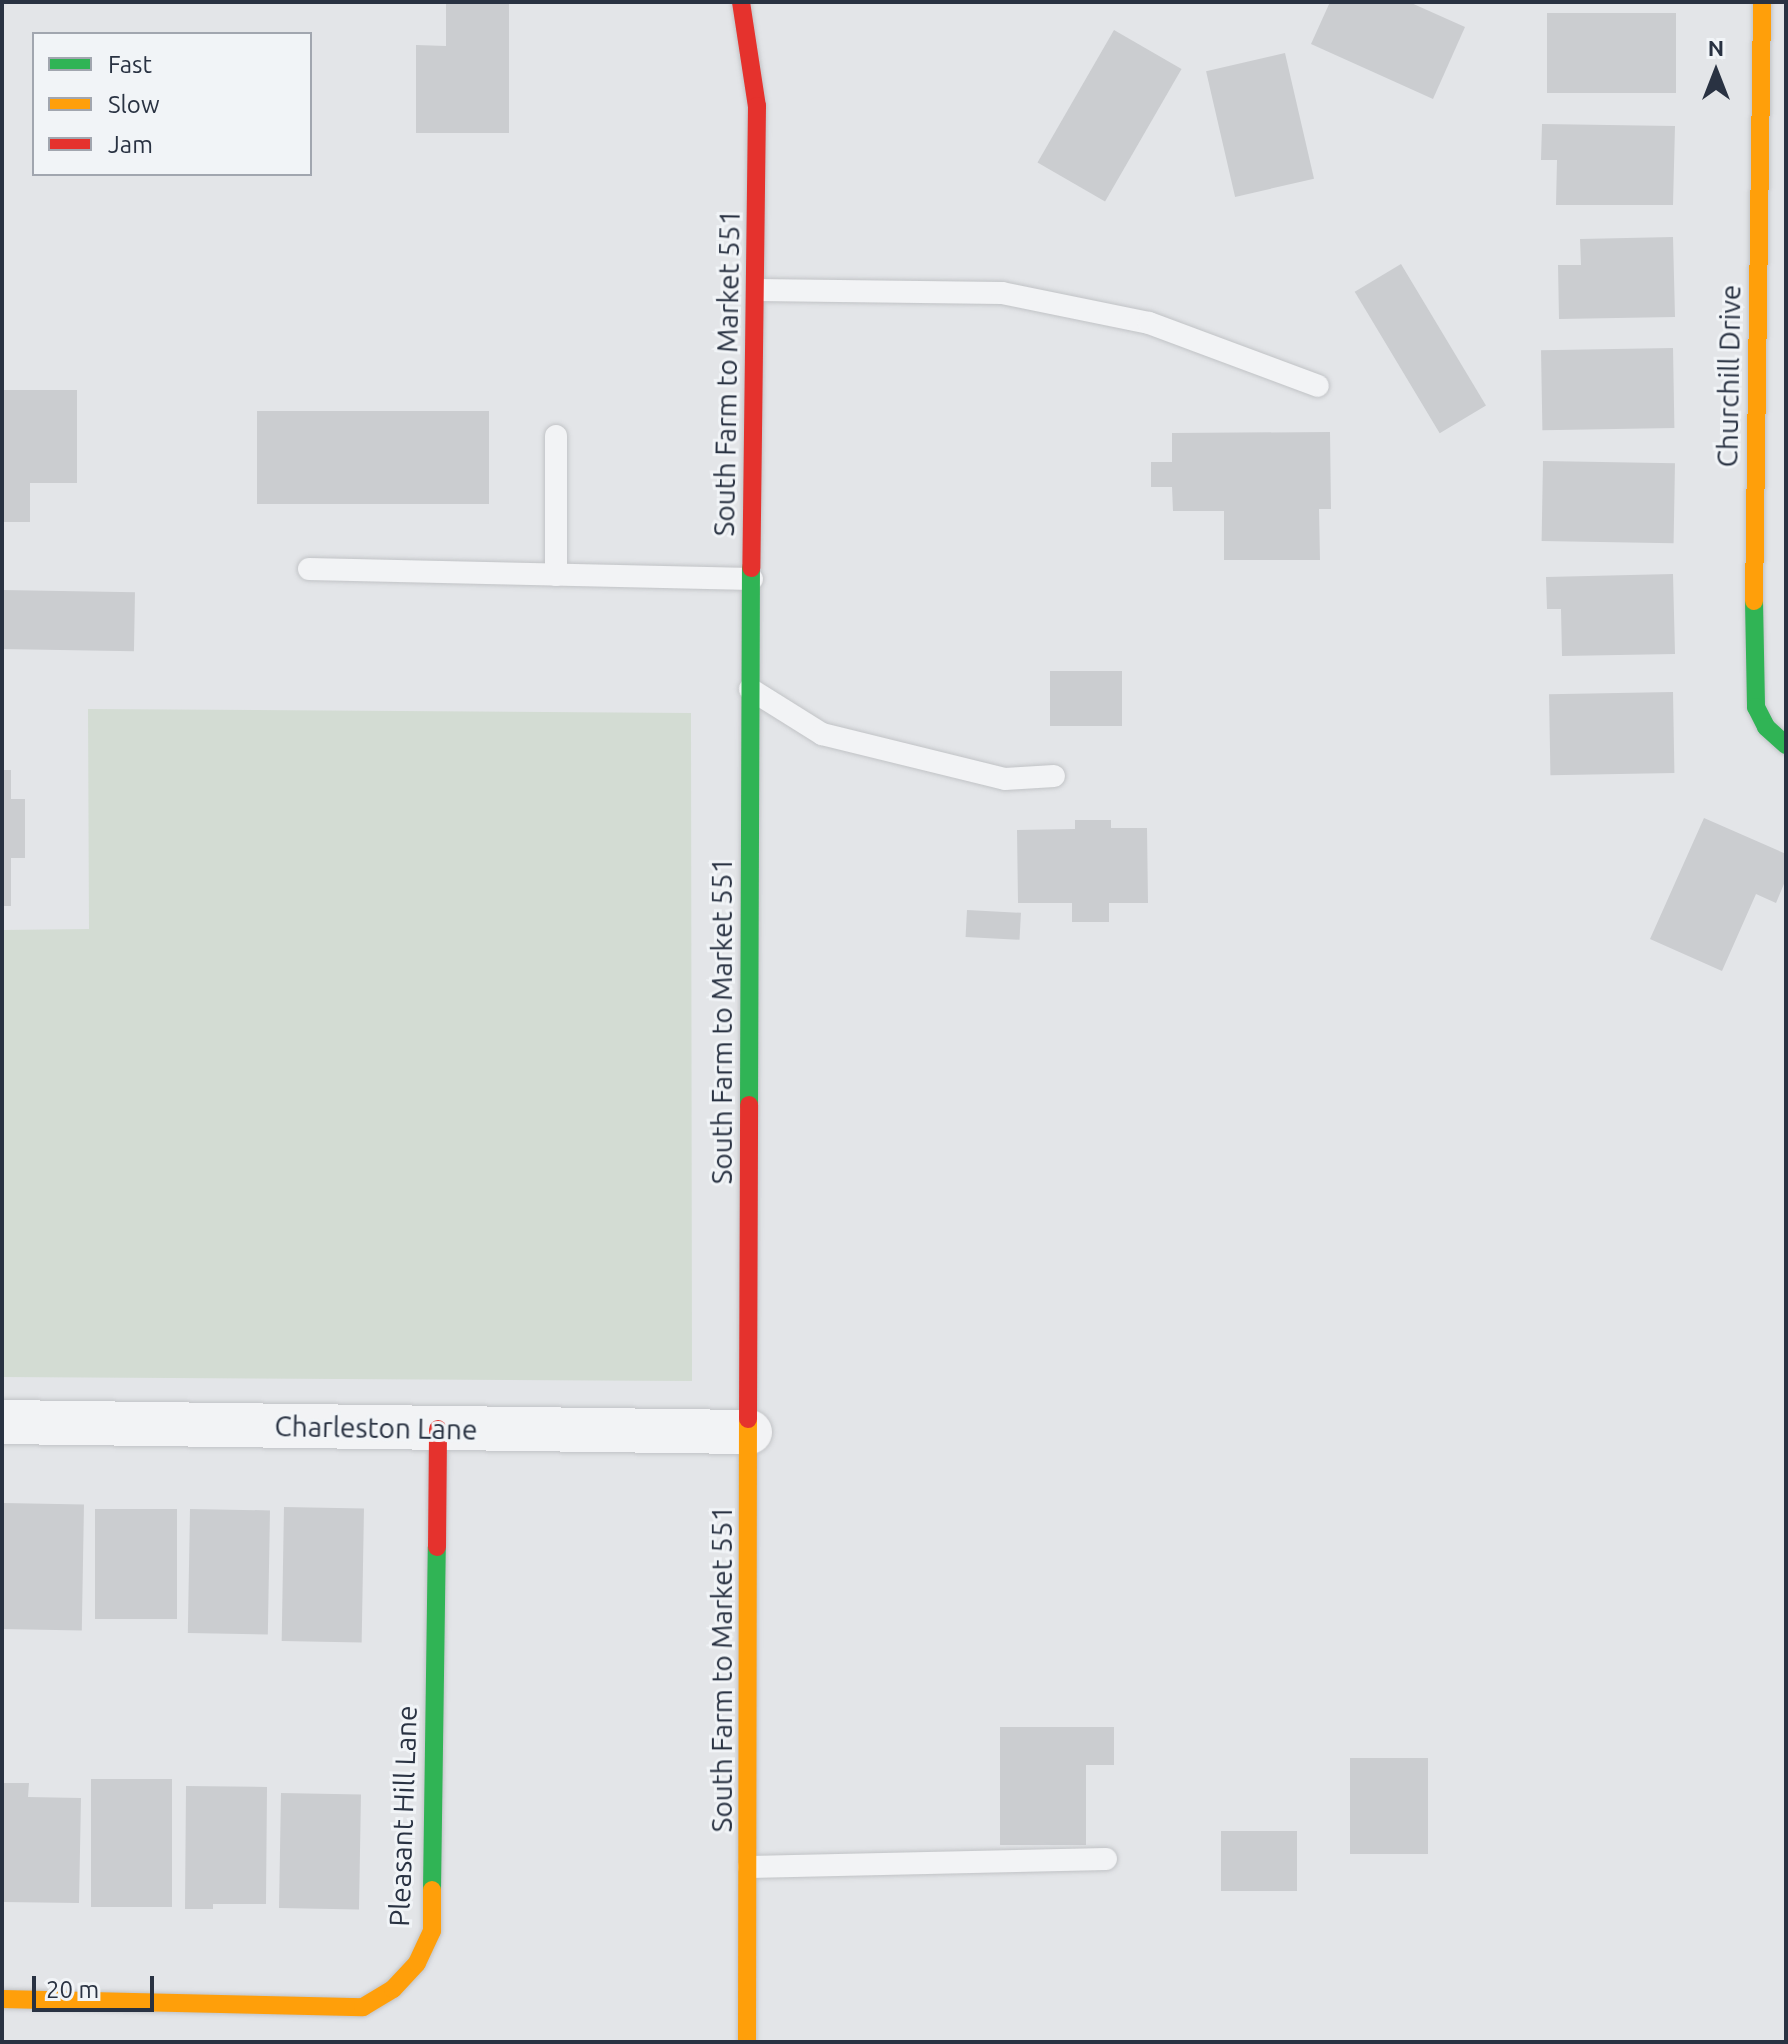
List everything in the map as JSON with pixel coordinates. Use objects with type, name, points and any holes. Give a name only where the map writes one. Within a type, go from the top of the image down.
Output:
[{"type":"main road","name":"South Farm to Market 551","points":[[741,2],[757,106],[750,689],[747,2042]]},
{"type":"main road","name":"Churchill Drive","points":[[1762,2],[1772,241],[1753,686],[1756,707],[1766,727],[1784,744]]},
{"type":"main road","name":"Pleasant Hill Lane","points":[[2,1999],[363,2007],[393,1989],[417,1963],[432,1931],[438,1429]]},
{"type":"street","name":"Charleston Lane","points":[[2,1422],[750,1432]]},
{"type":"lane","points":[[757,290],[1002,293],[1149,323],[1318,386]]},
{"type":"lane","points":[[556,436],[556,575]]},
{"type":"lane","points":[[309,569],[752,579]]},
{"type":"lane","points":[[750,689],[822,734],[1005,779],[1054,776]]},
{"type":"lane","points":[[749,1867],[1106,1859]]},
{"type":"shaded area","points":[[88,709],[691,713],[692,1381],[2,1377],[2,930],[89,929]]},
{"type":"building","points":[[446,2],[509,2],[509,133],[416,133],[416,45],[446,46]]},
{"type":"building","points":[[1330,2],[1409,2],[1465,27],[1433,99],[1311,44]]},
{"type":"building","points":[[1547,13],[1676,13],[1676,93],[1547,93]]},
{"type":"building","points":[[1114,30],[1182,69],[1105,202],[1038,163]]},
{"type":"building","points":[[1285,53],[1314,179],[1235,197],[1206,71]]},
{"type":"building","points":[[1542,124],[1675,126],[1673,205],[1556,205],[1557,160],[1541,160]]},
{"type":"building","points":[[1673,237],[1675,317],[1559,319],[1558,265],[1581,265],[1580,239]]},
{"type":"building","points":[[1401,264],[1486,405],[1440,433],[1355,292]]},
{"type":"building","points":[[1673,348],[1674,428],[1542,430],[1541,350]]},
{"type":"building","points":[[2,390],[77,390],[77,483],[30,483],[30,522],[2,522]]},
{"type":"building","points":[[257,411],[489,411],[489,504],[257,504]]},
{"type":"building","points":[[1330,432],[1331,509],[1319,509],[1320,560],[1224,560],[1224,511],[1173,511],[1172,487],[1151,487],[1151,462],[1172,462],[1172,433]]},
{"type":"building","points":[[1543,461],[1675,463],[1674,543],[1542,541]]},
{"type":"building","points":[[1673,574],[1675,654],[1562,656],[1561,609],[1547,609],[1546,577]]},
{"type":"building","points":[[2,590],[135,592],[134,651],[2,649]]},
{"type":"building","points":[[1050,671],[1122,671],[1122,726],[1050,726]]},
{"type":"building","points":[[1673,692],[1674,773],[1550,775],[1549,694]]},
{"type":"building","points":[[2,770],[11,770],[11,799],[25,799],[25,858],[11,858],[11,906],[2,906]]},
{"type":"building","points":[[1704,818],[1786,854],[1786,879],[1776,903],[1756,894],[1722,971],[1650,939]]},
{"type":"building","points":[[1075,820],[1111,820],[1111,828],[1147,828],[1148,903],[1109,903],[1109,922],[1072,922],[1072,903],[1018,903],[1017,830],[1075,829]]},
{"type":"building","points":[[967,910],[1021,913],[1020,940],[966,937]]},
{"type":"building","points":[[4,1503],[84,1504],[82,1630],[2,1629]]},
{"type":"building","points":[[284,1507],[364,1508],[362,1642],[282,1641]]},
{"type":"building","points":[[95,1509],[177,1509],[177,1619],[95,1619]]},
{"type":"building","points":[[190,1509],[270,1510],[268,1634],[188,1633]]},
{"type":"building","points":[[1000,1727],[1114,1727],[1114,1765],[1086,1765],[1086,1845],[1000,1845]]},
{"type":"building","points":[[1350,1758],[1428,1758],[1428,1854],[1350,1854]]},
{"type":"building","points":[[91,1779],[172,1779],[172,1907],[91,1907]]},
{"type":"building","points":[[2,1783],[29,1783],[28,1797],[81,1798],[79,1903],[2,1902]]},
{"type":"building","points":[[186,1786],[267,1787],[266,1904],[213,1904],[213,1909],[185,1909]]},
{"type":"building","points":[[281,1793],[361,1794],[359,1909],[279,1908]]},
{"type":"building","points":[[1221,1831],[1297,1831],[1297,1891],[1221,1891]]},
{"type":"traffic: fast","points":[[749,1105],[751,568]]},
{"type":"traffic: fast","points":[[1754,601],[1756,707],[1766,727],[1786,745]]},
{"type":"traffic: fast","points":[[432,1890],[437,1547]]},
{"type":"traffic: slow","points":[[1754,601],[1762,2]]},
{"type":"traffic: slow","points":[[747,2042],[748,1419]]},
{"type":"traffic: slow","points":[[2,1999],[363,2007],[393,1989],[417,1963],[432,1931],[432,1890]]},
{"type":"traffic: jam","points":[[741,2],[757,106],[751,568]]},
{"type":"traffic: jam","points":[[748,1419],[749,1105]]},
{"type":"traffic: jam","points":[[437,1547],[438,1429]]}]
